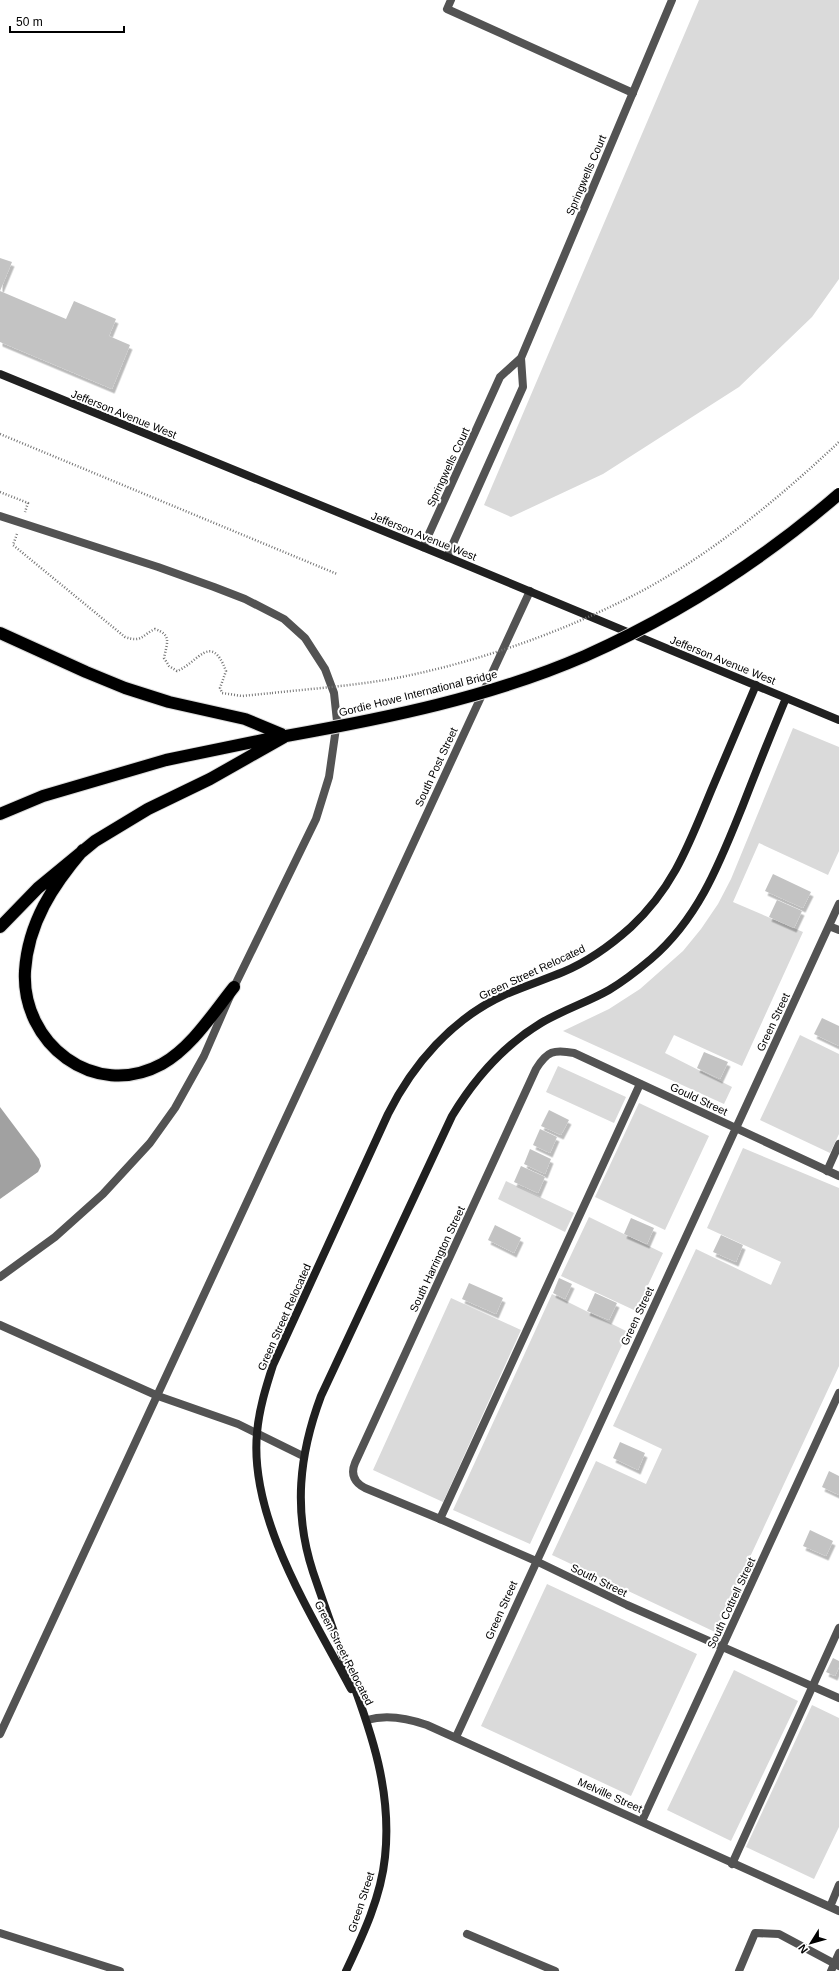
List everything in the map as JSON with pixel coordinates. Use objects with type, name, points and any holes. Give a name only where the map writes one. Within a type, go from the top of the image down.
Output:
[{"type":"highway","name":"Gordie Howe International Bridge","points":[[0,814],[49,794],[166,760],[227,746],[367,720],[461,698],[505,685],[584,656],[643,628],[708,590],[755,560],[839,494]]},
{"type":"highway","points":[[0,633],[125,688],[169,702],[245,719],[286,736]]},
{"type":"highway","points":[[0,927],[38,888],[83,850],[148,809],[210,779],[286,736]]},
{"type":"highway","points":[[83,850],[51,891],[33,930],[27,959],[26,992],[30,1010],[46,1040],[60,1054],[81,1067],[104,1075],[125,1075],[150,1070],[172,1057],[184,1047],[234,987]]},
{"type":"street","points":[[451,0],[447,9],[633,93]]},
{"type":"street","name":"Springwells Court","points":[[423,547],[500,376],[521,358],[672,0]]},
{"type":"street","name":"Springwells Court","points":[[447,557],[523,387],[521,358]]},
{"type":"street","name":"Jefferson Avenue West","points":[[0,374],[530,591],[839,720]]},
{"type":"street","points":[[0,516],[158,567],[245,599],[279,616],[298,631],[311,646],[325,669],[334,693],[337,721],[326,790],[316,819],[234,987],[218,1027],[189,1085],[175,1108],[150,1143],[126,1171],[55,1237],[0,1277]]},
{"type":"street","name":"South Post Street","points":[[0,1734],[530,591]]},
{"type":"street","name":"Green Street Relocated","points":[[367,1720],[276,1542],[269,1523],[261,1488],[257,1458],[257,1433],[264,1395],[276,1358],[388,1114],[410,1076],[437,1044],[478,1010],[503,996],[564,972],[587,959],[619,938],[642,916],[668,885],[683,858],[756,685]]},
{"type":"street","name":"Green Street Relocated","points":[[367,1720],[308,1556],[303,1530],[300,1490],[304,1456],[313,1416],[321,1396],[452,1116],[465,1095],[489,1064],[514,1042],[541,1023],[621,982],[651,959],[684,924],[701,899],[719,866],[786,698]]},
{"type":"street","name":"Green Street","points":[[456,1737],[839,904]]},
{"type":"street","points":[[829,926],[839,930]]},
{"type":"street","name":"Gould Street","points":[[548,1053],[559,1051],[574,1054],[839,1176]]},
{"type":"street","name":"South Harrington Street","points":[[353,1478],[353,1467],[368,1434],[536,1069],[548,1053]]},
{"type":"street","points":[[440,1519],[640,1084]]},
{"type":"street","points":[[827,1171],[839,1144]]},
{"type":"street","points":[[0,1325],[158,1396],[238,1424],[304,1456]]},
{"type":"street","name":"South Cottrell Street","points":[[642,1821],[839,1393]]},
{"type":"street","name":"South Street","points":[[353,1478],[361,1486],[440,1519],[722,1648],[813,1685],[839,1698]]},
{"type":"street","points":[[732,1864],[839,1628]]},
{"type":"street","name":"Melville Street","points":[[367,1720],[384,1717],[409,1719],[456,1737],[642,1821],[732,1864],[839,1911]]},
{"type":"street","name":"Green Street","points":[[346,1971],[369,1918],[380,1883],[385,1858],[387,1811],[384,1787],[375,1745],[367,1720]]},
{"type":"street","points":[[830,1907],[839,1885]]},
{"type":"street","points":[[0,1933],[120,1971]]},
{"type":"street","points":[[739,1971],[755,1933],[779,1934],[837,1964]]},
{"type":"street","points":[[467,1934],[555,1971]]},
{"type":"street","points":[[830,1971],[837,1964],[839,1953]]},
{"type":"path","points":[[0,434],[336,574]]},
{"type":"path","points":[[16,535],[13,545],[125,637],[135,640],[142,638],[155,629],[164,632],[168,639],[164,658],[169,666],[176,671],[186,667],[202,653],[211,652],[218,656],[226,671],[220,688],[222,693],[242,696],[348,686],[410,675],[484,655],[560,629],[638,593],[704,552],[769,505],[839,442]]},
{"type":"path","points":[[0,492],[28,503],[25,512]]},
{"type":"shaded area","points":[[699,0],[839,0],[839,279],[812,317],[739,387],[603,474],[511,517],[484,505]]},
{"type":"shaded area","points":[[793,728],[839,747],[839,851],[828,875],[759,843],[733,902],[803,932],[742,1066],[674,1035],[665,1053],[732,1087],[724,1104],[563,1031],[609,1009],[640,989],[683,951],[701,929],[718,904],[731,879]]},
{"type":"shaded area","points":[[800,1035],[839,1054],[839,1134],[830,1153],[760,1120]]},
{"type":"shaded area","points":[[558,1066],[626,1097],[614,1123],[546,1092]]},
{"type":"shaded area","points":[[639,1103],[709,1136],[665,1230],[595,1197]]},
{"type":"shaded area","points":[[0,1107],[39,1159],[41,1166],[38,1172],[0,1199]]},
{"type":"shaded area","points":[[743,1148],[839,1188],[839,1366],[715,1632],[552,1555],[596,1461],[646,1484],[662,1449],[613,1426],[696,1249],[771,1285],[781,1262],[707,1228]]},
{"type":"shaded area","points":[[506,1181],[574,1213],[565,1232],[498,1199]]},
{"type":"shaded area","points":[[589,1217],[663,1253],[636,1311],[561,1276]]},
{"type":"shaded area","points":[[552,1294],[628,1332],[530,1544],[453,1510]]},
{"type":"shaded area","points":[[451,1298],[521,1330],[443,1502],[373,1470]]},
{"type":"shaded area","points":[[547,1584],[697,1654],[631,1796],[481,1726]]},
{"type":"shaded area","points":[[734,1670],[798,1701],[731,1841],[667,1810]]},
{"type":"shaded area","points":[[812,1705],[839,1718],[839,1827],[814,1879],[746,1847]]},
{"type":"building","points":[[0,258],[12,262],[0,291]]},
{"type":"building","points":[[0,291],[66,319],[74,301],[116,319],[109,336],[130,345],[112,389],[0,342]]},
{"type":"building","points":[[773,874],[811,892],[803,908],[765,891]]},
{"type":"building","points":[[777,900],[802,911],[794,928],[769,917]]},
{"type":"building","points":[[822,1018],[839,1026],[839,1046],[814,1034]]},
{"type":"building","points":[[704,1052],[728,1062],[720,1079],[697,1068]]},
{"type":"building","points":[[549,1110],[569,1120],[561,1135],[541,1126]]},
{"type":"building","points":[[540,1129],[557,1137],[550,1153],[533,1145]]},
{"type":"building","points":[[530,1149],[551,1159],[545,1174],[524,1164]]},
{"type":"building","points":[[521,1166],[545,1177],[538,1193],[514,1182]]},
{"type":"building","points":[[631,1218],[654,1228],[647,1244],[624,1234]]},
{"type":"building","points":[[495,1225],[521,1238],[514,1253],[488,1240]]},
{"type":"building","points":[[721,1235],[743,1245],[736,1262],[713,1252]]},
{"type":"building","points":[[559,1278],[572,1284],[565,1299],[553,1293]]},
{"type":"building","points":[[469,1283],[503,1298],[496,1314],[462,1299]]},
{"type":"building","points":[[595,1293],[617,1303],[609,1320],[587,1311]]},
{"type":"building","points":[[620,1442],[645,1453],[638,1470],[613,1458]]},
{"type":"building","points":[[829,1471],[839,1476],[839,1495],[822,1487]]},
{"type":"building","points":[[810,1530],[833,1541],[826,1556],[803,1546]]},
{"type":"building","points":[[833,1658],[839,1661],[839,1667],[835,1676],[826,1672]]}]
